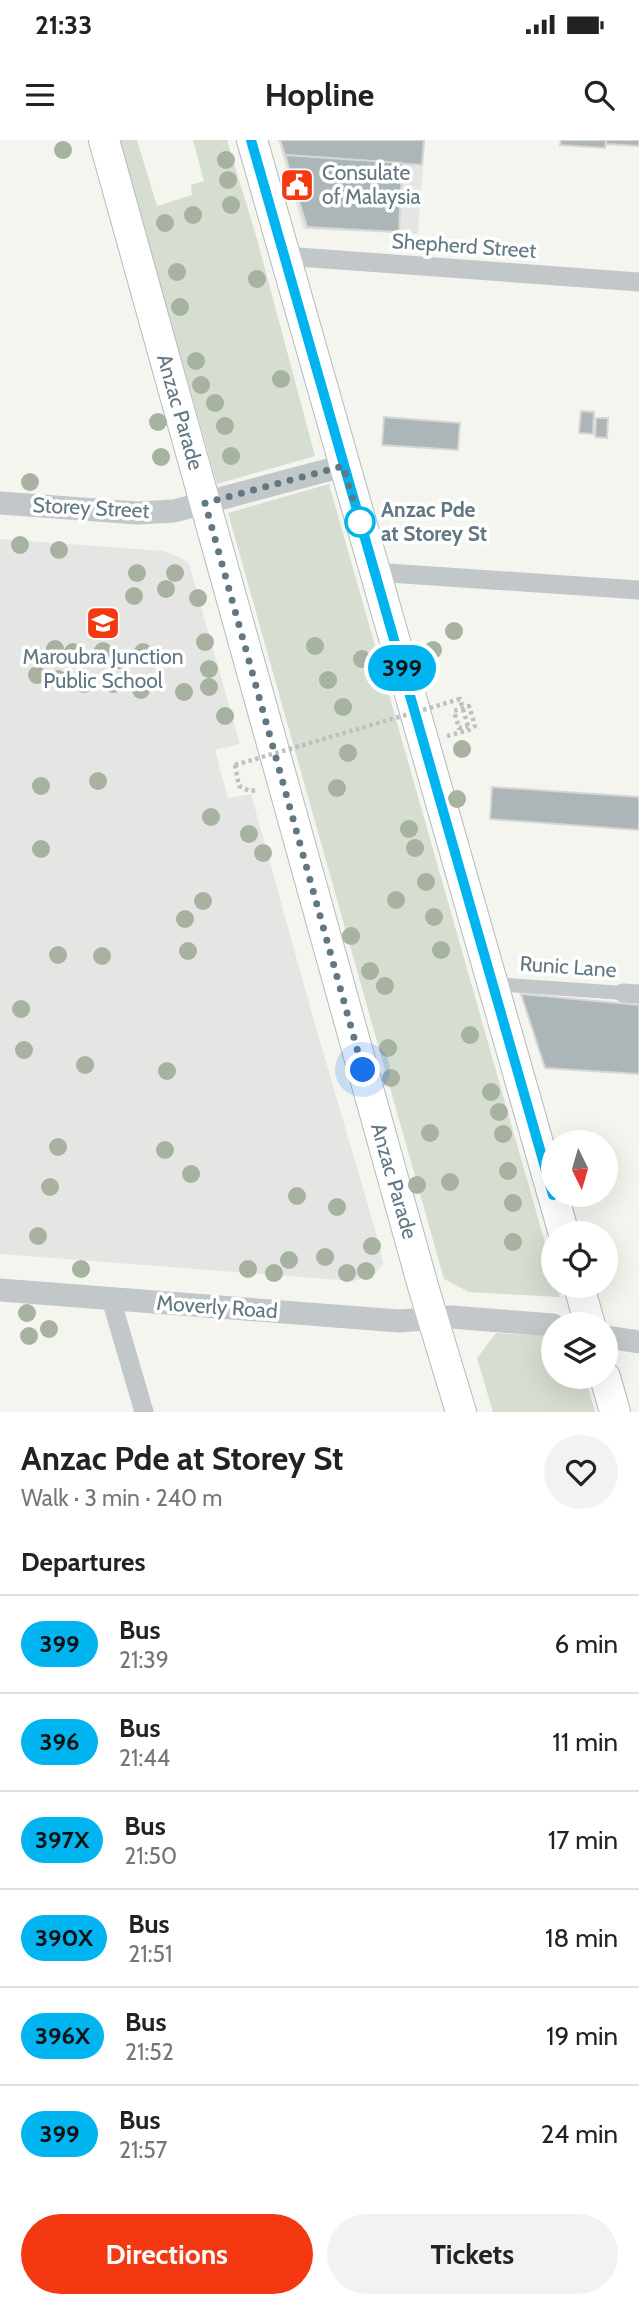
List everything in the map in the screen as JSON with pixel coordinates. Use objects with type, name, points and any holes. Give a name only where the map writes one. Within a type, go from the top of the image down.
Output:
[{"type":"main road","name":"Anzac Parade","points":[[104,140],[461,1412]]},
{"type":"main road","points":[[251,140],[560,1221]]},
{"type":"main road","points":[[608,1389],[615,1412]]},
{"type":"street","name":"Shepherd Street","points":[[285,256],[639,282]]},
{"type":"street","name":"Storey Street","points":[[0,503],[137,513],[174,511],[343,466]]},
{"type":"street","points":[[374,572],[639,590]]},
{"type":"street","name":"Runic Lane","points":[[493,984],[631,994]]},
{"type":"street","name":"Moverly Road","points":[[0,1290],[399,1321],[451,1317],[541,1324]]},
{"type":"street","points":[[111,1299],[144,1412]]},
{"type":"street","points":[[618,1339],[639,1342]]},
{"type":"path","points":[[256,790],[250,791],[239,786],[235,765],[460,699],[468,726],[459,728],[454,711],[469,706],[475,726],[444,737]]},
{"type":"shaded area","points":[[119,140],[137,140],[157,206],[192,195],[191,185],[204,181],[193,140],[227,140],[257,239],[315,456],[217,484]]},
{"type":"shaded area","points":[[278,140],[425,140],[418,234],[303,229]]},
{"type":"shaded area","points":[[329,484],[541,1229],[541,1296],[469,1292],[444,1279],[228,513]]},
{"type":"shaded area","points":[[0,539],[163,551],[180,557],[189,564],[240,744],[215,750],[228,798],[251,794],[379,1243],[383,1264],[373,1276],[353,1281],[0,1254]]},
{"type":"shaded area","points":[[496,1333],[541,1335],[541,1389],[588,1389],[595,1412],[493,1412],[477,1358]]},
{"type":"building","points":[[280,140],[424,140],[422,165],[285,155]]},
{"type":"building","points":[[561,140],[606,140],[605,148],[560,145]]},
{"type":"building","points":[[606,140],[639,140],[639,146],[606,144]]},
{"type":"building","points":[[285,155],[402,163],[399,232],[307,227]]},
{"type":"building","points":[[581,411],[594,412],[593,434],[579,433]]},
{"type":"building","points":[[384,417],[460,423],[458,450],[382,445]]},
{"type":"building","points":[[596,418],[608,418],[607,438],[595,437]]},
{"type":"building","points":[[492,787],[639,797],[639,830],[490,819]]},
{"type":"building","points":[[521,994],[639,1005],[639,1074],[545,1068]]},
{"type":"bus line","name":"399","points":[[251,140],[541,1153]]},
{"type":"place","name":"Consulate of Malaysia","points":[[297,185]]},
{"type":"place","name":"Anzac Pde at Storey St","points":[[360,522]]},
{"type":"place","name":"Maroubra Junction Public School","points":[[103,623]]},
{"type":"route","points":[[360,522],[343,466],[205,503],[363,1070]]}]
